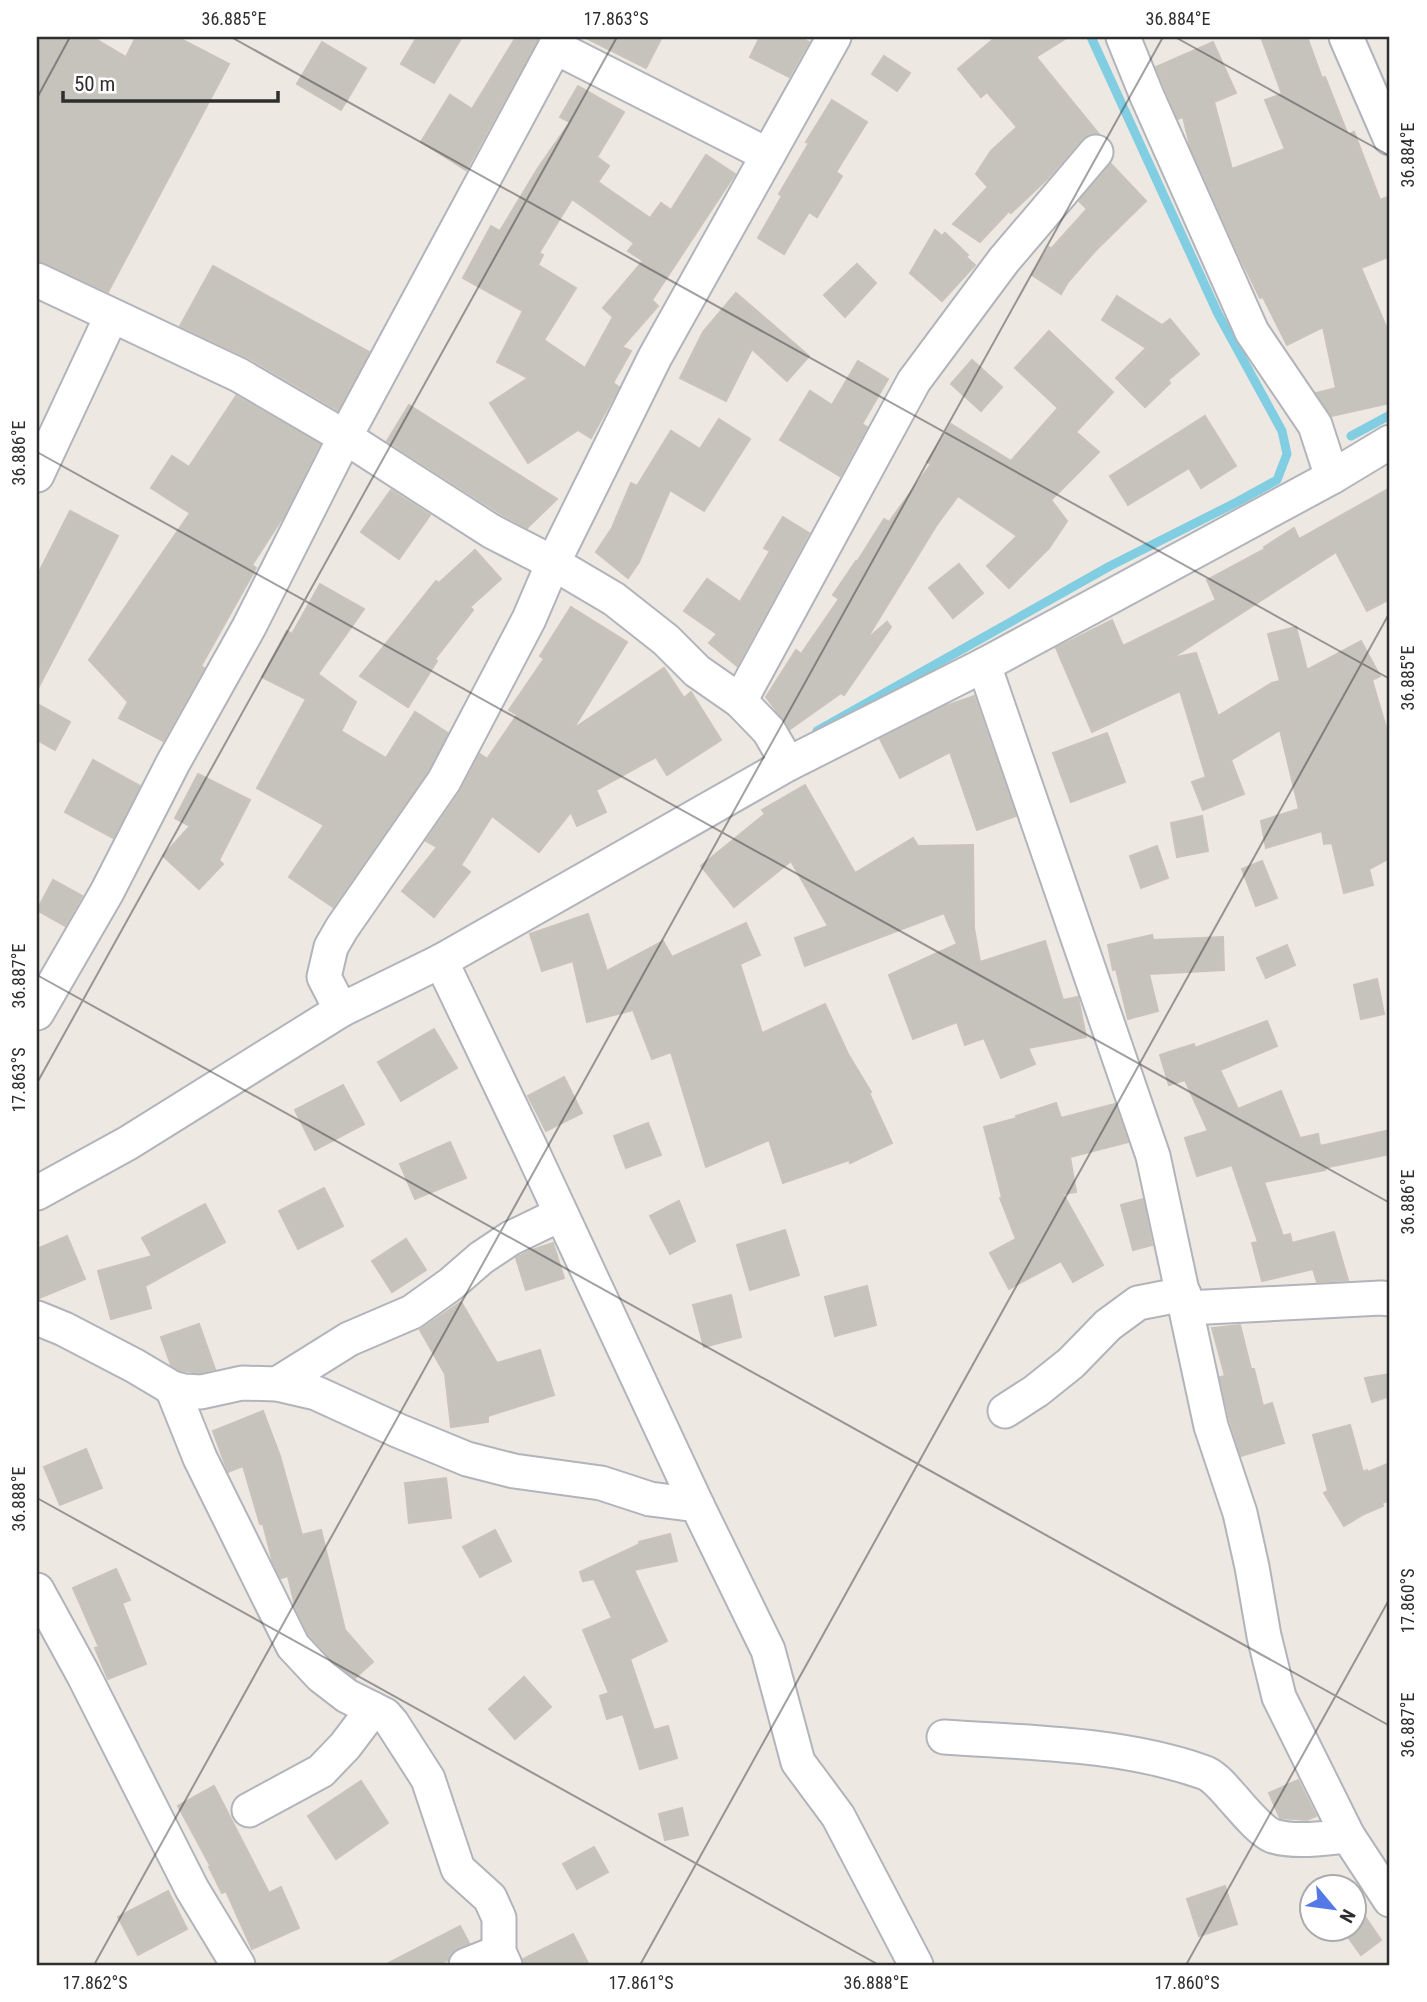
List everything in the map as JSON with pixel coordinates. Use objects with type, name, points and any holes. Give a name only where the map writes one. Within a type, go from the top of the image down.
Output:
[{"type":"street","points":[[334,996],[331,947],[444,781],[529,619],[553,563],[655,358],[834,37]]},
{"type":"street","points":[[1123,37],[1252,332],[1315,425],[1332,477]]},
{"type":"street","points":[[1346,37],[1390,138]]},
{"type":"street","points":[[37,1013],[107,892],[173,763],[249,627],[550,40],[768,155]]},
{"type":"street","points":[[740,701],[914,381],[1004,260],[1096,152]]},
{"type":"street","points":[[37,280],[239,375],[345,437],[491,531],[614,599],[666,640],[697,671],[740,701],[779,749]]},
{"type":"street","points":[[37,475],[111,317]]},
{"type":"street","points":[[37,1193],[128,1143],[334,996],[441,961],[779,749],[984,665],[1332,477],[1390,442]]},
{"type":"street","points":[[984,665],[1153,1156],[1211,1426],[1240,1513],[1279,1697],[1348,1836],[1390,1900]]},
{"type":"street","points":[[441,961],[768,1650],[798,1762],[838,1816],[916,1965]]},
{"type":"street","points":[[277,1384],[349,1339],[412,1312],[511,1238],[561,1214]]},
{"type":"street","points":[[1005,1411],[1071,1363],[1108,1325],[1138,1303],[1390,1299]]},
{"type":"street","points":[[37,1318],[64,1329],[172,1388],[201,1392],[242,1383],[277,1384],[316,1393],[399,1432],[467,1459],[514,1471],[601,1483],[650,1499],[697,1505]]},
{"type":"street","points":[[172,1388],[200,1458],[292,1647],[321,1676],[347,1696],[385,1715],[393,1723],[428,1779],[458,1869],[490,1898],[499,1918],[502,1959],[466,1965]]},
{"type":"street","points":[[37,1590],[83,1674],[192,1889],[237,1965]]},
{"type":"street","points":[[249,1810],[321,1770],[345,1746],[373,1709]]},
{"type":"street","points":[[944,1737],[1094,1747],[1165,1760],[1207,1773],[1272,1836],[1302,1839],[1348,1836]]},
{"type":"building","points":[[37,37],[92,37],[126,57],[136,37],[177,37],[229,64],[108,292],[37,261]]},
{"type":"building","points":[[417,37],[462,37],[434,83],[401,64]]},
{"type":"building","points":[[516,37],[539,37],[466,170],[421,142],[450,95],[472,109]]},
{"type":"building","points":[[584,37],[662,37],[646,68]]},
{"type":"building","points":[[760,37],[799,37],[809,42],[789,77],[750,57]]},
{"type":"building","points":[[996,37],[1068,37],[1036,57],[1098,133],[1089,134],[1081,140],[1048,178],[1011,213],[1009,211],[980,242],[953,224],[988,187],[976,174],[991,151],[1017,127],[987,92],[981,97],[958,69]]},
{"type":"building","points":[[1261,37],[1307,37],[1348,135],[1354,132],[1380,200],[1390,196],[1390,256],[1361,268],[1390,336],[1390,403],[1332,416],[1316,393],[1336,388],[1323,327],[1287,345],[1239,255],[1190,146],[1183,117],[1178,119],[1156,67],[1213,42],[1236,93],[1214,102],[1232,169],[1285,149],[1265,100],[1282,94]]},
{"type":"building","points":[[322,42],[366,68],[341,110],[297,84]]},
{"type":"building","points":[[884,56],[910,73],[897,91],[872,74]]},
{"type":"building","points":[[578,86],[624,112],[597,157],[609,166],[598,182],[650,218],[661,203],[671,210],[706,155],[735,174],[652,300],[658,306],[622,347],[631,351],[613,383],[619,387],[591,438],[578,430],[528,463],[490,403],[528,378],[497,362],[523,311],[463,278],[491,226],[500,231],[570,122],[560,117]],"holes":[[[572,199],[634,243],[628,251],[643,261],[603,308],[613,317],[585,368],[544,340],[576,288],[538,265],[543,255],[539,253]]]},
{"type":"building","points":[[832,100],[867,122],[836,172],[842,176],[817,217],[809,212],[784,254],[758,238],[782,196],[779,194],[809,143],[806,142]]},
{"type":"building","points":[[1111,164],[1146,201],[1096,250],[1061,294],[1032,275],[1049,247],[1051,249],[1087,209],[1079,201]]},
{"type":"building","points":[[935,230],[942,236],[945,233],[975,265],[942,301],[910,273]]},
{"type":"building","points":[[857,264],[876,283],[845,317],[824,295]]},
{"type":"building","points":[[213,266],[369,352],[338,410],[249,358],[180,326]]},
{"type":"building","points":[[736,293],[809,356],[787,381],[752,349],[726,401],[680,378],[703,332]]},
{"type":"building","points":[[1117,296],[1162,325],[1170,319],[1199,354],[1168,380],[1170,383],[1145,407],[1116,378],[1146,348],[1102,320]]},
{"type":"building","points":[[1049,331],[1113,392],[1076,432],[1099,452],[1051,500],[1067,521],[1049,548],[1009,588],[987,566],[1017,536],[958,496],[936,526],[866,640],[887,622],[891,627],[844,695],[841,693],[790,729],[766,697],[796,650],[801,654],[839,599],[833,595],[884,519],[889,522],[931,464],[927,462],[951,424],[1011,461],[1058,408],[1015,368]]},
{"type":"building","points":[[972,360],[1002,387],[981,411],[951,384]]},
{"type":"building","points":[[858,361],[888,379],[862,424],[867,427],[840,476],[780,440],[810,391],[832,405]]},
{"type":"building","points":[[236,396],[320,444],[283,517],[252,565],[256,568],[163,741],[119,718],[128,702],[89,660],[190,513],[151,488],[172,456],[189,467]]},
{"type":"building","points":[[409,405],[557,499],[527,528],[501,514],[387,441]]},
{"type":"building","points":[[1205,416],[1236,466],[1201,488],[1189,468],[1128,505],[1110,476]]},
{"type":"building","points":[[719,419],[750,439],[704,511],[670,490],[639,562],[628,578],[596,552],[612,528],[631,483],[637,486],[671,431],[700,449]]},
{"type":"building","points":[[1390,488],[1390,599],[1367,611],[1336,552],[1172,658],[1196,653],[1218,716],[1272,683],[1280,681],[1268,634],[1296,627],[1307,670],[1361,641],[1380,676],[1372,680],[1390,741],[1390,858],[1369,869],[1373,885],[1344,893],[1332,843],[1324,844],[1322,831],[1266,848],[1261,821],[1299,809],[1280,730],[1231,760],[1244,794],[1203,810],[1192,782],[1206,777],[1180,691],[1092,732],[1056,648],[1112,620],[1123,646],[1216,600],[1207,580],[1265,549],[1264,547],[1294,528],[1299,539]]},
{"type":"building","points":[[391,490],[430,515],[399,559],[361,532]]},
{"type":"building","points":[[70,511],[118,536],[37,690],[37,576]]},
{"type":"building","points":[[783,517],[809,533],[737,666],[709,643],[717,634],[684,611],[707,579],[740,602],[770,551],[764,548]]},
{"type":"building","points":[[475,550],[501,579],[470,607],[473,610],[435,659],[437,661],[408,707],[360,676],[436,581],[439,583]]},
{"type":"building","points":[[959,564],[983,593],[953,618],[929,588]]},
{"type":"building","points":[[320,584],[364,609],[318,674],[356,702],[341,731],[386,758],[415,712],[448,733],[428,771],[333,907],[289,877],[324,825],[257,788],[306,699],[262,677],[287,631],[292,634]]},
{"type":"building","points":[[571,607],[627,642],[573,729],[664,668],[684,698],[691,692],[721,740],[667,775],[656,757],[596,790],[606,812],[577,826],[571,812],[539,852],[492,816],[461,865],[470,872],[434,917],[402,891],[437,847],[426,841],[460,792],[480,754],[487,759],[517,715],[509,710],[544,659],[540,656]]},
{"type":"building","points":[[974,696],[1016,816],[977,830],[950,752],[900,778],[880,739],[943,707]]},
{"type":"building","points":[[37,704],[70,722],[55,750],[37,740]]},
{"type":"building","points":[[1107,733],[1125,782],[1071,802],[1053,753]]},
{"type":"building","points":[[93,760],[140,786],[113,838],[65,812]]},
{"type":"building","points":[[198,774],[250,800],[219,860],[223,864],[199,889],[163,856],[190,826],[175,818]]},
{"type":"building","points":[[805,785],[855,873],[913,838],[918,846],[973,845],[974,928],[980,962],[1045,941],[1063,1000],[1078,997],[1086,1037],[1028,1048],[1035,1064],[1001,1078],[984,1038],[965,1045],[957,1022],[913,1039],[889,975],[957,944],[944,913],[805,966],[795,938],[828,926],[791,861],[734,907],[701,866],[765,814],[762,810]]},
{"type":"building","points":[[1202,816],[1208,851],[1177,857],[1171,823]]},
{"type":"building","points":[[1157,846],[1168,878],[1141,888],[1130,856]]},
{"type":"building","points":[[1262,861],[1277,898],[1256,906],[1242,869]]},
{"type":"building","points":[[53,880],[82,896],[65,926],[37,910]]},
{"type":"building","points":[[588,914],[607,971],[663,941],[672,957],[746,923],[760,955],[740,964],[762,1033],[825,1004],[848,1054],[871,1092],[869,1093],[892,1143],[850,1163],[849,1160],[783,1183],[769,1140],[706,1167],[671,1052],[652,1059],[633,1010],[587,1022],[573,961],[542,971],[530,934]]},
{"type":"building","points":[[1152,935],[1153,940],[1223,937],[1224,970],[1149,974],[1158,1011],[1128,1019],[1108,945]]},
{"type":"building","points":[[1287,945],[1295,965],[1266,978],[1257,958]]},
{"type":"building","points":[[1377,979],[1384,1014],[1361,1019],[1354,985]]},
{"type":"building","points":[[1267,1021],[1277,1046],[1220,1070],[1238,1109],[1281,1091],[1300,1138],[1318,1134],[1320,1146],[1390,1130],[1390,1154],[1264,1182],[1283,1236],[1290,1234],[1292,1243],[1334,1232],[1348,1280],[1317,1282],[1313,1269],[1262,1281],[1252,1243],[1258,1242],[1232,1165],[1197,1176],[1185,1138],[1208,1131],[1185,1080],[1169,1085],[1160,1055],[1194,1044],[1195,1048]]},
{"type":"building","points":[[434,1029],[457,1068],[401,1101],[378,1062]]},
{"type":"building","points":[[564,1077],[582,1113],[546,1131],[528,1096]]},
{"type":"building","points":[[343,1085],[364,1124],[315,1150],[295,1110]]},
{"type":"building","points":[[1056,1103],[1061,1118],[1115,1104],[1128,1142],[1070,1157],[1076,1192],[1063,1194],[1103,1265],[1073,1282],[1061,1261],[1009,1289],[990,1253],[1016,1239],[1000,1198],[1002,1197],[984,1127]]},
{"type":"building","points":[[648,1123],[661,1155],[626,1168],[614,1136]]},
{"type":"building","points":[[450,1142],[466,1178],[415,1199],[400,1164]]},
{"type":"building","points":[[324,1188],[343,1226],[298,1249],[279,1211]]},
{"type":"building","points":[[1143,1199],[1152,1245],[1133,1250],[1121,1205]]},
{"type":"building","points":[[679,1201],[695,1241],[670,1254],[650,1216]]},
{"type":"building","points":[[205,1204],[225,1242],[145,1286],[151,1308],[111,1319],[98,1271],[152,1256],[142,1238]]},
{"type":"building","points":[[785,1230],[799,1275],[750,1290],[737,1245]]},
{"type":"building","points":[[67,1236],[85,1279],[37,1299],[37,1249]]},
{"type":"building","points":[[406,1239],[426,1270],[392,1292],[372,1261]]},
{"type":"building","points":[[553,1243],[564,1278],[526,1290],[516,1258]]},
{"type":"building","points":[[867,1286],[876,1325],[835,1336],[825,1297]]},
{"type":"building","points":[[731,1295],[741,1337],[704,1347],[693,1305]]},
{"type":"building","points":[[461,1302],[497,1363],[540,1350],[554,1395],[488,1416],[488,1422],[451,1427],[445,1374],[420,1330]]},
{"type":"building","points":[[199,1324],[215,1369],[199,1373],[179,1370],[171,1365],[161,1337]]},
{"type":"building","points":[[1240,1325],[1263,1406],[1272,1403],[1284,1443],[1241,1456],[1220,1377],[1225,1376],[1212,1328]]},
{"type":"building","points":[[1390,1374],[1390,1396],[1372,1402],[1365,1378]]},
{"type":"building","points":[[263,1411],[280,1456],[302,1535],[321,1530],[345,1630],[373,1662],[355,1678],[334,1662],[309,1635],[295,1606],[288,1576],[281,1578],[273,1563],[243,1466],[228,1472],[213,1431]]},
{"type":"building","points":[[1350,1425],[1363,1472],[1390,1463],[1390,1500],[1344,1526],[1324,1493],[1328,1491],[1313,1435]]},
{"type":"building","points":[[86,1449],[102,1488],[60,1505],[44,1467]]},
{"type":"building","points":[[446,1478],[451,1518],[409,1523],[405,1483]]},
{"type":"building","points":[[495,1530],[511,1561],[480,1577],[463,1547]]},
{"type":"building","points":[[670,1534],[677,1561],[634,1570],[667,1641],[630,1659],[654,1730],[668,1726],[677,1758],[640,1769],[623,1714],[607,1719],[600,1696],[609,1693],[583,1630],[612,1618],[594,1579],[583,1581],[580,1572],[640,1544],[639,1542]]},
{"type":"building","points":[[116,1569],[130,1600],[122,1603],[146,1664],[108,1679],[95,1648],[99,1647],[73,1588]]},
{"type":"building","points":[[524,1677],[551,1707],[515,1739],[489,1709]]},
{"type":"building","points":[[1298,1780],[1316,1816],[1307,1820],[1280,1818],[1269,1793]]},
{"type":"building","points":[[361,1781],[388,1823],[336,1859],[308,1816]]},
{"type":"building","points":[[214,1786],[269,1893],[281,1887],[299,1928],[252,1949],[226,1891],[222,1893],[178,1806]]},
{"type":"building","points":[[682,1808],[688,1835],[665,1840],[659,1814]]},
{"type":"building","points":[[594,1847],[608,1872],[577,1889],[563,1864]]},
{"type":"building","points":[[1225,1886],[1237,1924],[1199,1936],[1187,1899]]},
{"type":"building","points":[[168,1891],[187,1929],[138,1955],[118,1917]]},
{"type":"building","points":[[1368,1921],[1381,1940],[1361,1955],[1352,1942],[1368,1942]]},
{"type":"building","points":[[460,1926],[469,1943],[458,1947],[448,1960],[437,1965],[385,1965]]},
{"type":"building","points":[[573,1934],[589,1965],[524,1965],[523,1959]]},
{"type":"waterway","points":[[817,731],[1110,566],[1277,480],[1287,454],[1282,431],[1218,314],[1091,37]]},
{"type":"waterway","points":[[1351,436],[1390,415]]}]
